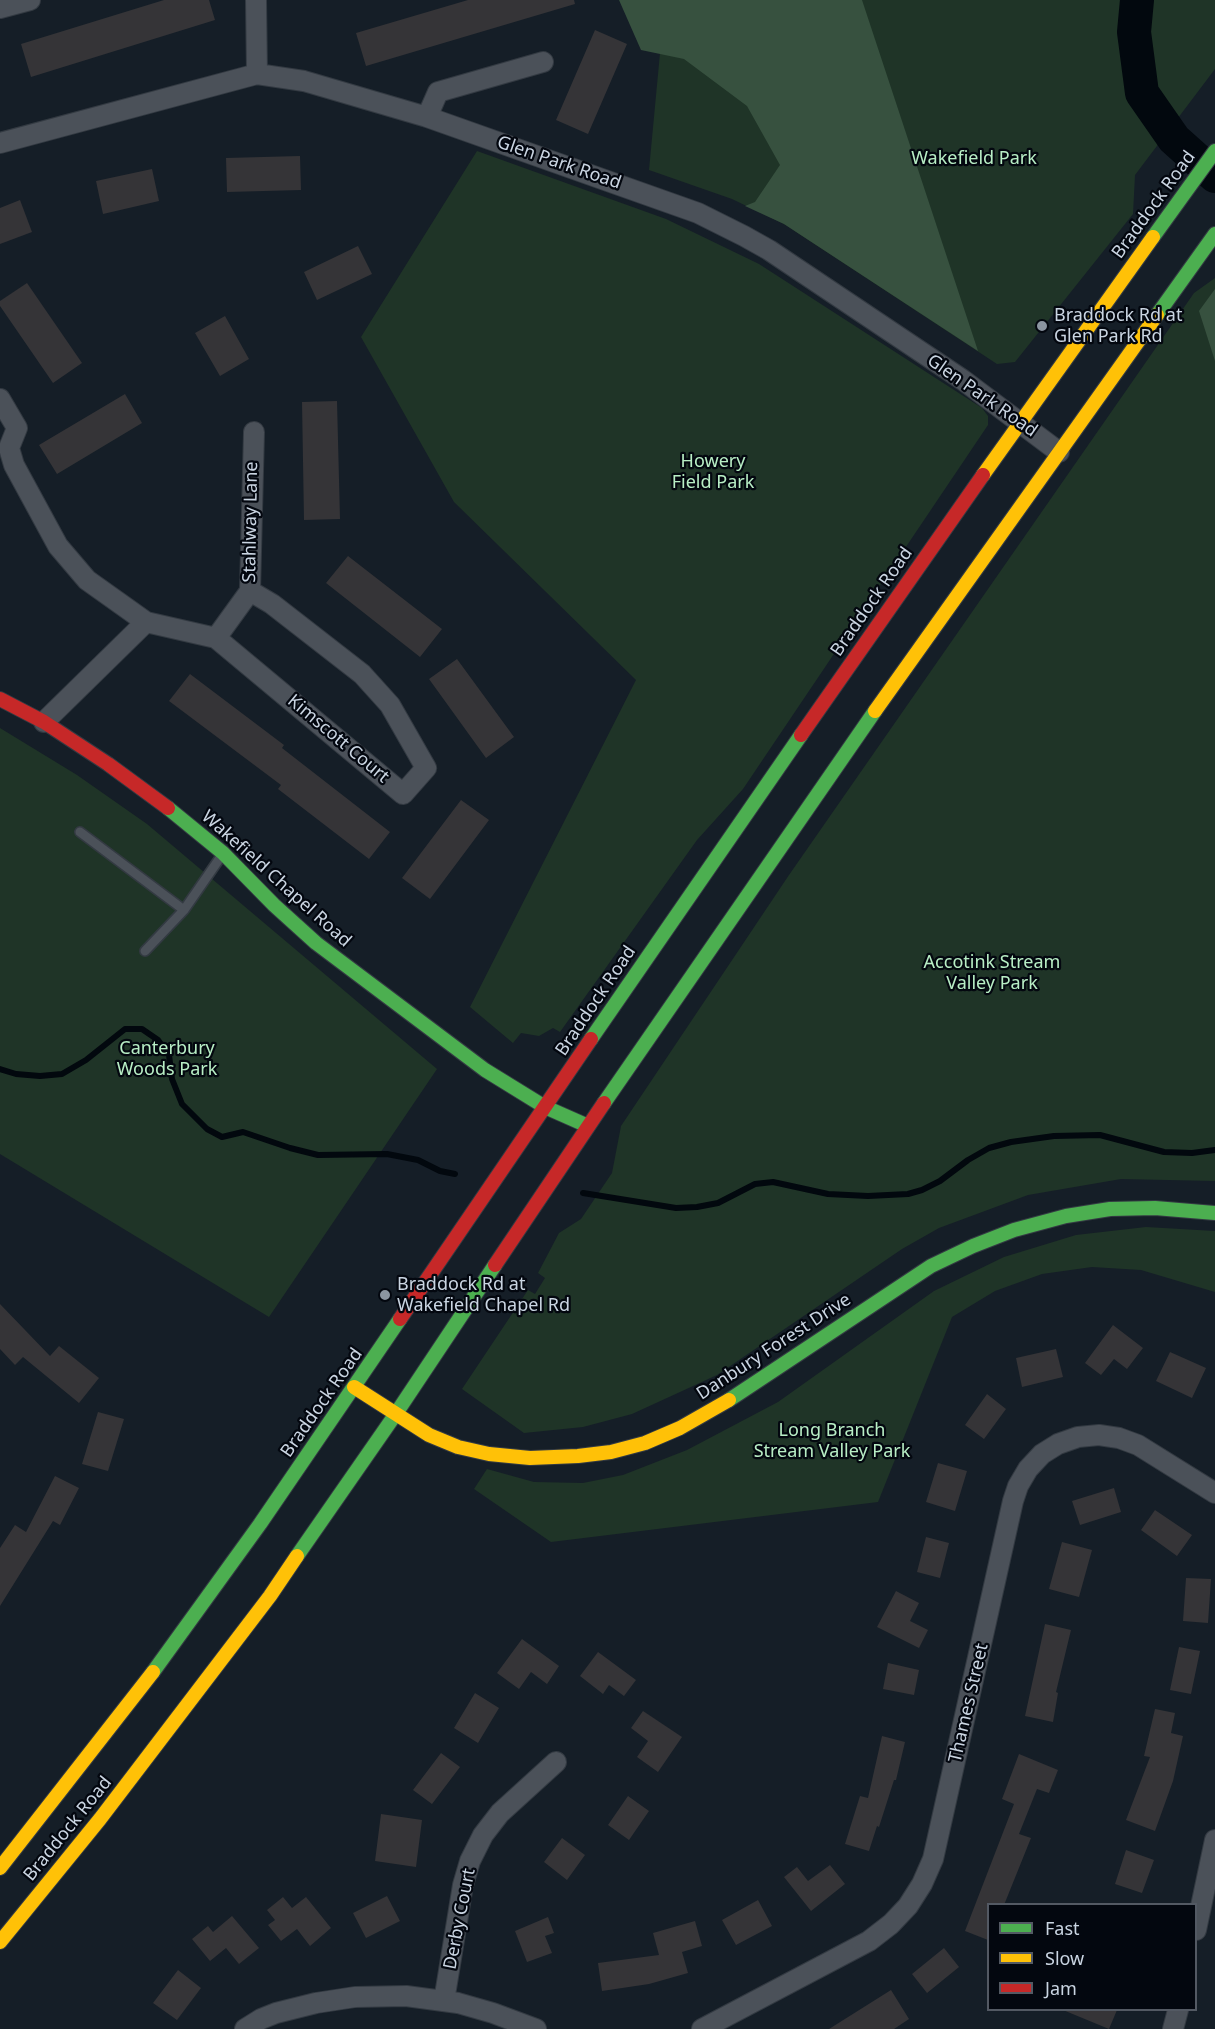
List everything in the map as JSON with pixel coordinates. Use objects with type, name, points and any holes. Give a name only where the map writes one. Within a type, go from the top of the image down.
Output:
[{"type":"main road","name":"Braddock Road","points":[[0,1868],[173,1647],[1020,422],[1215,151]]},
{"type":"main road","name":"Braddock Road","points":[[0,1942],[100,1819],[270,1596],[395,1415],[588,1126],[931,630],[1211,239]]},
{"type":"main road","name":"Wakefield Chapel Road","points":[[0,699],[44,722],[108,764],[174,812],[223,854],[316,943],[485,1070],[545,1107],[588,1126]]},
{"type":"main road","name":"Danbury Forest Drive","points":[[354,1388],[429,1435],[458,1447],[489,1455],[530,1458],[611,1452],[645,1443],[680,1428],[722,1405],[931,1266],[983,1242],[1014,1230],[1066,1216],[1110,1209],[1155,1208],[1215,1213]]},
{"type":"street","points":[[0,8],[30,0]]},
{"type":"street","points":[[256,0],[257,74]]},
{"type":"street","points":[[427,117],[438,92],[543,62]]},
{"type":"street","name":"Glen Park Road","points":[[0,143],[257,74],[304,81],[427,117],[698,213],[744,236],[963,380],[1059,452]]},
{"type":"street","points":[[0,399],[16,428],[9,448],[14,465],[58,546],[87,580],[146,622],[216,638]]},
{"type":"street","name":"Stahlway Lane","points":[[216,638],[249,591],[254,432]]},
{"type":"street","name":"Kimscott Court","points":[[216,638],[403,794],[426,768],[390,705],[362,674],[272,604],[249,591]]},
{"type":"street","points":[[44,722],[146,622]]},
{"type":"street","name":"Thames Street","points":[[702,2029],[869,1941],[891,1924],[922,1884],[933,1859],[1013,1501],[1018,1486],[1028,1469],[1042,1454],[1058,1444],[1078,1437],[1099,1435],[1119,1438],[1138,1445],[1215,1493]]},
{"type":"street","name":"Derby Court","points":[[444,2001],[463,1885],[470,1862],[483,1835],[500,1813],[556,1762]]},
{"type":"street","points":[[1197,1925],[1215,1839]]},
{"type":"street","points":[[245,2029],[276,2013],[316,2002],[356,1997],[406,1996],[444,2001],[493,2013],[536,2029]]},
{"type":"street","points":[[1173,2029],[1178,2011]]},
{"type":"lane","points":[[80,832],[184,910]]},
{"type":"lane","points":[[145,951],[184,910],[223,854]]},
{"type":"green space","points":[[619,0],[862,0],[978,351],[784,224],[745,206],[755,202],[780,165],[747,106],[684,59],[641,50]]},
{"type":"green space","name":"Wakefield Park","points":[[665,0],[1215,0],[1215,69],[1135,175],[1133,214],[1015,362],[997,364],[784,224],[732,199],[649,170]]},
{"type":"green space","name":"Howery Field Park","points":[[477,151],[666,219],[759,264],[982,408],[988,416],[988,425],[743,789],[697,840],[560,1032],[553,1028],[539,1036],[521,1033],[513,1043],[470,1007],[636,680],[454,502],[361,337]]},
{"type":"green space","name":"Accotink Stream Valley Park","points":[[1215,278],[1215,1181],[1121,1179],[1028,1195],[939,1228],[902,1249],[717,1375],[632,1414],[583,1427],[524,1433],[462,1389],[528,1290],[535,1294],[545,1278],[538,1273],[559,1233],[581,1219],[612,1173],[621,1126],[789,875],[1194,293]]},
{"type":"green space","points":[[1215,289],[1215,361],[1199,311]]},
{"type":"green space","name":"Canterbury Woods Park","points":[[0,728],[77,775],[147,824],[437,1069],[269,1317],[0,1154]]},
{"type":"green space","name":"Long Branch Stream Valley Park","points":[[1146,1227],[1215,1231],[1215,1292],[1141,1270],[1092,1267],[1042,1274],[995,1291],[952,1317],[878,1502],[551,1542],[474,1489],[487,1469],[534,1482],[583,1483],[623,1475],[687,1450],[778,1402],[934,1291],[1004,1257],[1076,1235]]},
{"type":"building","points":[[164,0],[209,0],[215,20],[31,77],[21,44]]},
{"type":"building","points":[[468,0],[574,0],[575,4],[366,66],[356,33]]},
{"type":"building","points":[[595,30],[627,44],[588,134],[556,120]]},
{"type":"building","points":[[300,156],[301,190],[227,192],[226,158]]},
{"type":"building","points":[[152,169],[159,201],[103,214],[96,181]]},
{"type":"building","points":[[20,200],[32,232],[0,244],[0,208]]},
{"type":"building","points":[[358,246],[372,274],[317,300],[304,272]]},
{"type":"building","points":[[27,283],[82,363],[53,383],[0,306],[0,301]]},
{"type":"building","points":[[225,316],[249,359],[220,376],[195,333]]},
{"type":"building","points":[[125,394],[142,423],[57,474],[39,445]]},
{"type":"building","points":[[337,401],[340,519],[304,520],[302,402]]},
{"type":"building","points":[[348,556],[442,629],[420,657],[326,583]]},
{"type":"building","points":[[457,659],[514,737],[486,758],[429,679]]},
{"type":"building","points":[[190,674],[284,745],[282,748],[390,832],[369,859],[278,789],[281,785],[169,701]]},
{"type":"building","points":[[461,800],[489,820],[430,899],[402,878]]},
{"type":"building","points":[[0,1304],[50,1356],[59,1346],[99,1378],[79,1403],[23,1357],[15,1365],[0,1349]]},
{"type":"building","points":[[1113,1325],[1143,1348],[1127,1369],[1114,1359],[1101,1375],[1085,1363]]},
{"type":"building","points":[[1056,1349],[1063,1377],[1022,1387],[1016,1358]]},
{"type":"building","points":[[1170,1352],[1206,1368],[1192,1398],[1156,1381]]},
{"type":"building","points":[[987,1394],[1006,1409],[984,1439],[965,1425]]},
{"type":"building","points":[[98,1412],[124,1419],[108,1471],[82,1464]]},
{"type":"building","points":[[938,1463],[967,1471],[955,1511],[926,1502]]},
{"type":"building","points":[[55,1476],[79,1488],[60,1525],[53,1521],[0,1606],[0,1548],[15,1525],[26,1532]]},
{"type":"building","points":[[1114,1488],[1121,1512],[1080,1525],[1072,1501]]},
{"type":"building","points":[[1155,1510],[1192,1535],[1177,1556],[1141,1530]]},
{"type":"building","points":[[926,1537],[949,1543],[940,1578],[917,1572]]},
{"type":"building","points":[[1062,1542],[1092,1550],[1079,1597],[1049,1589]]},
{"type":"building","points":[[1186,1578],[1211,1579],[1208,1623],[1183,1621]]},
{"type":"building","points":[[896,1591],[919,1603],[910,1621],[928,1630],[919,1648],[877,1627]]},
{"type":"building","points":[[1045,1624],[1071,1630],[1056,1692],[1058,1693],[1053,1722],[1025,1716]]},
{"type":"building","points":[[522,1639],[559,1666],[547,1684],[531,1672],[519,1689],[497,1673]]},
{"type":"building","points":[[1179,1647],[1200,1651],[1191,1694],[1170,1690]]},
{"type":"building","points":[[598,1652],[636,1680],[624,1696],[609,1685],[603,1694],[580,1676]]},
{"type":"building","points":[[888,1663],[919,1670],[914,1695],[883,1689]]},
{"type":"building","points":[[475,1693],[499,1708],[478,1743],[454,1728]]},
{"type":"building","points":[[1155,1709],[1175,1713],[1171,1733],[1183,1736],[1173,1781],[1155,1831],[1126,1820],[1150,1757],[1144,1756]]},
{"type":"building","points":[[643,1711],[682,1737],[658,1772],[637,1757],[648,1741],[631,1728]]},
{"type":"building","points":[[882,1736],[905,1742],[896,1780],[894,1780],[869,1851],[845,1844],[860,1796],[868,1798]]},
{"type":"building","points":[[441,1753],[460,1767],[432,1804],[413,1790]]},
{"type":"building","points":[[1019,1754],[1058,1770],[1049,1793],[1037,1789],[1019,1834],[1031,1838],[1005,1903],[987,1903],[987,1940],[965,1931],[1014,1804],[1002,1799]]},
{"type":"building","points":[[628,1796],[649,1811],[629,1840],[608,1825]]},
{"type":"building","points":[[381,1814],[422,1820],[416,1867],[375,1861]]},
{"type":"building","points":[[562,1838],[585,1855],[567,1880],[544,1862]]},
{"type":"building","points":[[1126,1850],[1154,1860],[1142,1893],[1115,1884]]},
{"type":"building","points":[[830,1865],[845,1884],[811,1911],[784,1877],[797,1867],[808,1881]]},
{"type":"building","points":[[387,1896],[400,1921],[366,1938],[353,1913]]},
{"type":"building","points":[[283,1897],[292,1908],[306,1897],[331,1928],[310,1946],[297,1929],[281,1941],[268,1925],[275,1920],[267,1910]]},
{"type":"building","points":[[758,1900],[772,1926],[736,1945],[722,1920]]},
{"type":"building","points":[[232,1916],[259,1948],[239,1964],[226,1948],[210,1961],[192,1939],[208,1926],[213,1932]]},
{"type":"building","points":[[548,1917],[554,1933],[545,1936],[552,1953],[527,1962],[515,1931]]},
{"type":"building","points":[[695,1921],[702,1946],[682,1952],[688,1973],[649,1984],[602,1991],[598,1963],[659,1955],[653,1933]]},
{"type":"building","points":[[944,1948],[959,1967],[927,1993],[912,1974]]},
{"type":"building","points":[[178,1970],[201,1988],[177,2020],[153,2003]]},
{"type":"building","points":[[891,1990],[909,2019],[894,2029],[829,2029]]},
{"type":"building","points":[[1065,2011],[1117,2011],[1109,2029]]},
{"type":"waterway","points":[[1137,0],[1134,32],[1142,93],[1174,139],[1215,176]]},
{"type":"waterway","points":[[0,1069],[16,1074],[40,1076],[62,1074],[86,1060],[125,1029],[142,1029],[158,1040],[169,1055],[172,1079],[182,1104],[207,1129],[222,1137],[243,1132],[318,1155],[387,1154],[418,1160],[440,1171],[455,1174]]},
{"type":"waterway","points":[[583,1193],[676,1208],[718,1203],[755,1184],[773,1182],[828,1194],[868,1196],[908,1194],[940,1181],[989,1148],[1011,1142],[1054,1136],[1100,1135],[1164,1152],[1192,1153],[1215,1150]]},
{"type":"traffic: fast","points":[[1153,237],[1215,151]]},
{"type":"traffic: fast","points":[[1157,315],[1215,234]]},
{"type":"traffic: fast","points":[[604,1103],[875,711]]},
{"type":"traffic: fast","points":[[591,1039],[801,735]]},
{"type":"traffic: fast","points":[[168,808],[223,853],[274,905],[316,943],[485,1070],[545,1107],[588,1126]]},
{"type":"traffic: fast","points":[[729,1400],[931,1266],[1014,1230],[1066,1216],[1110,1209],[1155,1208],[1215,1213]]},
{"type":"traffic: fast","points":[[297,1556],[495,1265]]},
{"type":"traffic: fast","points":[[153,1672],[260,1524],[400,1319]]},
{"type":"traffic: slow","points":[[983,475],[1153,237]]},
{"type":"traffic: slow","points":[[875,711],[1157,315]]},
{"type":"traffic: slow","points":[[354,1387],[429,1435],[458,1447],[489,1454],[530,1458],[611,1452],[645,1443],[680,1428],[729,1400]]},
{"type":"traffic: slow","points":[[0,1942],[100,1819],[270,1596],[297,1556]]},
{"type":"traffic: slow","points":[[0,1868],[153,1672]]},
{"type":"traffic: jam","points":[[801,735],[983,475]]},
{"type":"traffic: jam","points":[[0,699],[44,722],[108,764],[168,808]]},
{"type":"traffic: jam","points":[[400,1319],[591,1039]]},
{"type":"traffic: jam","points":[[495,1265],[604,1103]]},
{"type":"place","name":"Braddock Rd at Glen Park Rd","points":[[1042,326]]},
{"type":"place","name":"Braddock Rd at Wakefield Chapel Rd","points":[[385,1295]]}]
